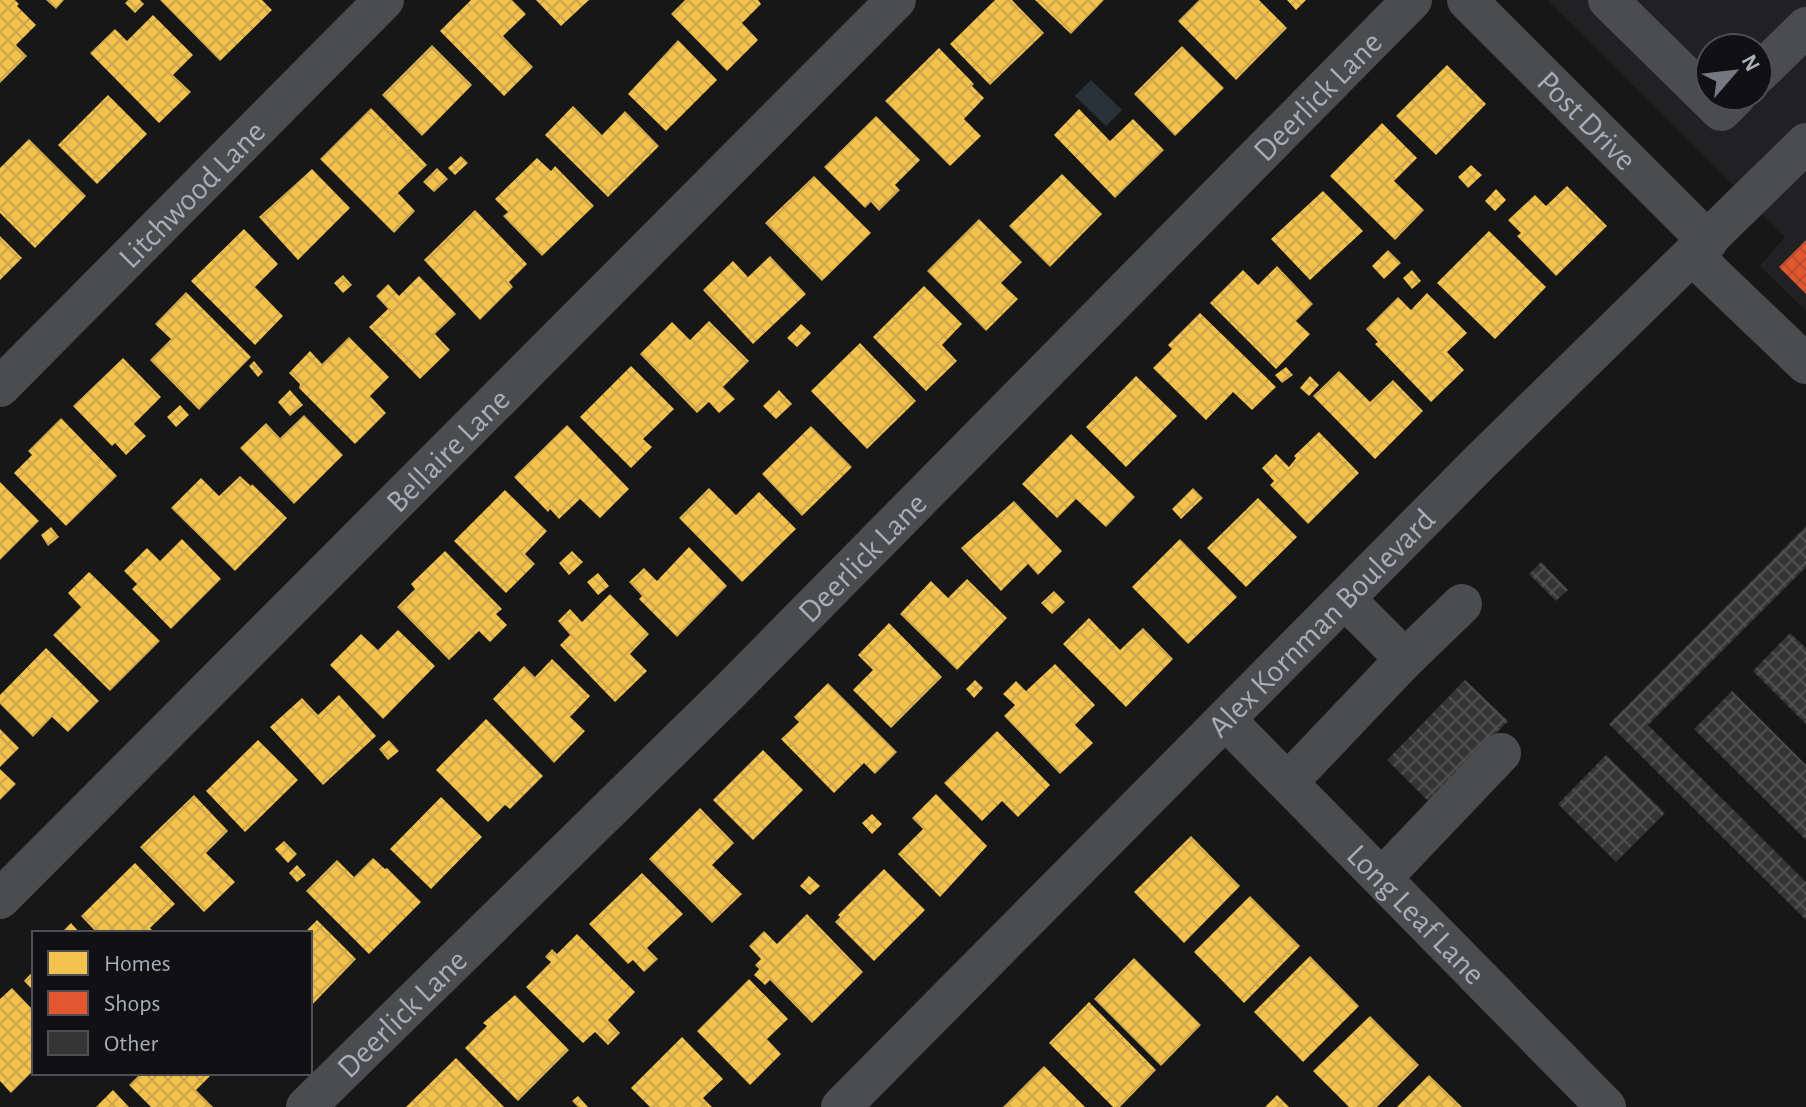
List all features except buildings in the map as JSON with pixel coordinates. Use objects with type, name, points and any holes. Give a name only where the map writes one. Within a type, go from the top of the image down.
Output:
[{"type":"street","name":"Litchwood Lane","points":[[0,387],[384,0]]},
{"type":"street","name":"Bellaire Lane","points":[[0,899],[896,0]]},
{"type":"street","name":"Deerlick Lane","points":[[306,1107],[729,692],[1412,0]]},
{"type":"street","name":"Post Drive","points":[[1467,0],[1806,364]]},
{"type":"street","points":[[1608,0],[1694,84]]},
{"type":"street","points":[[1774,58],[1806,27]]},
{"type":"street","name":"Alex Kornman Boulevard","points":[[841,1107],[1481,461],[1806,143]]},
{"type":"street","points":[[1345,599],[1405,659]]},
{"type":"street","points":[[1288,782],[1462,604]]},
{"type":"street","name":"Long Leaf Lane","points":[[1226,720],[1382,878],[1594,1103]]},
{"type":"street","points":[[1382,878],[1501,753]]},
{"type":"shaded area","points":[[1547,0],[1806,0],[1806,311],[1760,266],[1785,237]]},
{"type":"shaded area","points":[[1091,80],[1122,110],[1106,126],[1075,96]]}]
